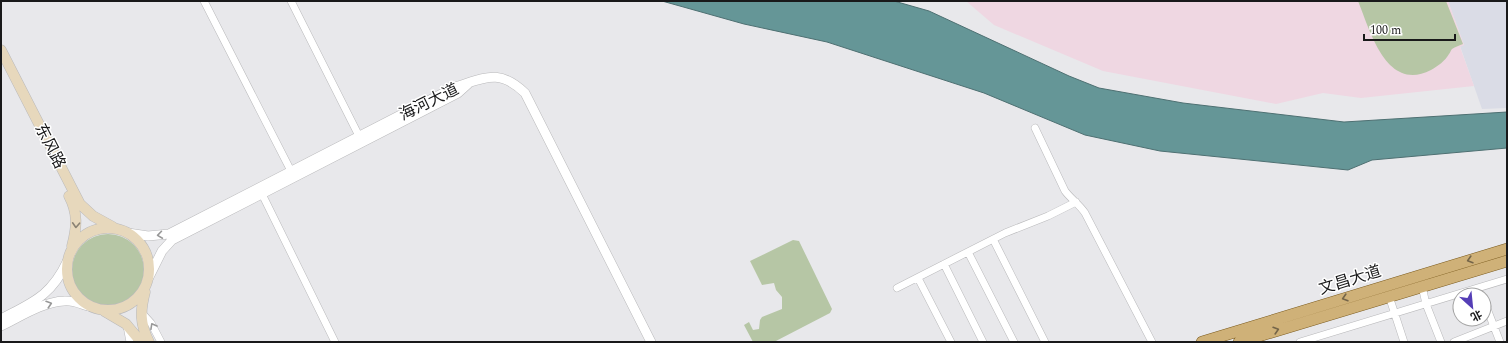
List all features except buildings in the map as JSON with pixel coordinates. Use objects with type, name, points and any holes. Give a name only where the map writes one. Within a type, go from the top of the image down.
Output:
[{"type":"main road","name":"东风路","points":[[1,50],[80,204],[93,216],[115,228]]},
{"type":"main road","name":"东风路","points":[[1,64],[74,207],[76,228],[71,250]]},
{"type":"main road","points":[[141,342],[126,324],[100,310],[88,306],[78,298],[71,287],[67,275],[67,262],[71,250],[79,240],[89,232],[102,228],[115,228],[128,232],[138,241],[146,252],[150,264],[141,312],[142,326],[149,342]]},
{"type":"main road","name":"文昌大道","points":[[1202,342],[1507,249]]},
{"type":"main road","name":"文昌大道","points":[[1239,342],[1507,261]]},
{"type":"main road","points":[[100,310],[113,310],[131,304],[141,295],[148,280]]},
{"type":"street","points":[[204,1],[291,172]]},
{"type":"street","points":[[291,1],[359,136]]},
{"type":"street","points":[[471,82],[483,77],[501,78],[518,86],[525,94],[651,342]]},
{"type":"street","name":"海河大道","points":[[128,232],[148,236],[169,234],[455,87],[471,82]]},
{"type":"street","name":"海河大道","points":[[148,280],[162,251],[172,240],[458,94],[471,82]]},
{"type":"street","points":[[1035,128],[1065,191],[1085,213],[1152,342]]},
{"type":"street","points":[[262,194],[335,342]]},
{"type":"street","points":[[897,288],[992,239],[1076,202]]},
{"type":"street","points":[[992,239],[1045,342]]},
{"type":"street","points":[[968,252],[1014,342]]},
{"type":"street","points":[[1,318],[37,300],[59,278],[67,262]]},
{"type":"street","points":[[944,264],[983,342]]},
{"type":"street","points":[[918,278],[951,342]]},
{"type":"street","points":[[1489,287],[1507,279]]},
{"type":"street","points":[[1422,286],[1426,304],[1441,342]]},
{"type":"street","points":[[1389,296],[1393,314],[1404,342]]},
{"type":"street","points":[[1300,342],[1426,304],[1452,298]]},
{"type":"street","points":[[1,326],[55,302],[65,300],[88,306]]},
{"type":"street","points":[[141,312],[152,323],[161,342]]},
{"type":"street","points":[[1492,321],[1500,342]]},
{"type":"street","points":[[1454,342],[1507,321]]},
{"type":"street","points":[[126,324],[130,342]]},
{"type":"shaded area","points":[[966,1],[1448,1],[1464,45],[1460,47],[1474,86],[1361,98],[1323,93],[1276,104],[1103,71],[994,25]]},
{"type":"shaded area","points":[[1448,1],[1507,1],[1507,108],[1482,109],[1460,46],[1464,45]]},
{"type":"green space","points":[[1358,1],[1446,1],[1463,44],[1452,49],[1439,65],[1431,70],[1415,75],[1402,73],[1391,66],[1382,55],[1368,27]]},
{"type":"green space","points":[[108,234],[128,240],[138,250],[144,270],[138,290],[128,300],[108,306],[88,300],[78,290],[72,270],[78,250],[88,240]]},
{"type":"green space","points":[[793,240],[799,241],[832,309],[830,313],[774,342],[753,342],[744,325],[749,322],[753,330],[759,329],[760,320],[762,317],[782,309],[782,297],[776,290],[774,283],[762,285],[750,261]]},
{"type":"water","points":[[662,1],[894,1],[929,11],[1069,76],[1099,88],[1183,103],[1344,122],[1507,112],[1507,148],[1372,160],[1348,170],[1160,151],[1085,135],[984,93],[827,42],[744,24]]}]
